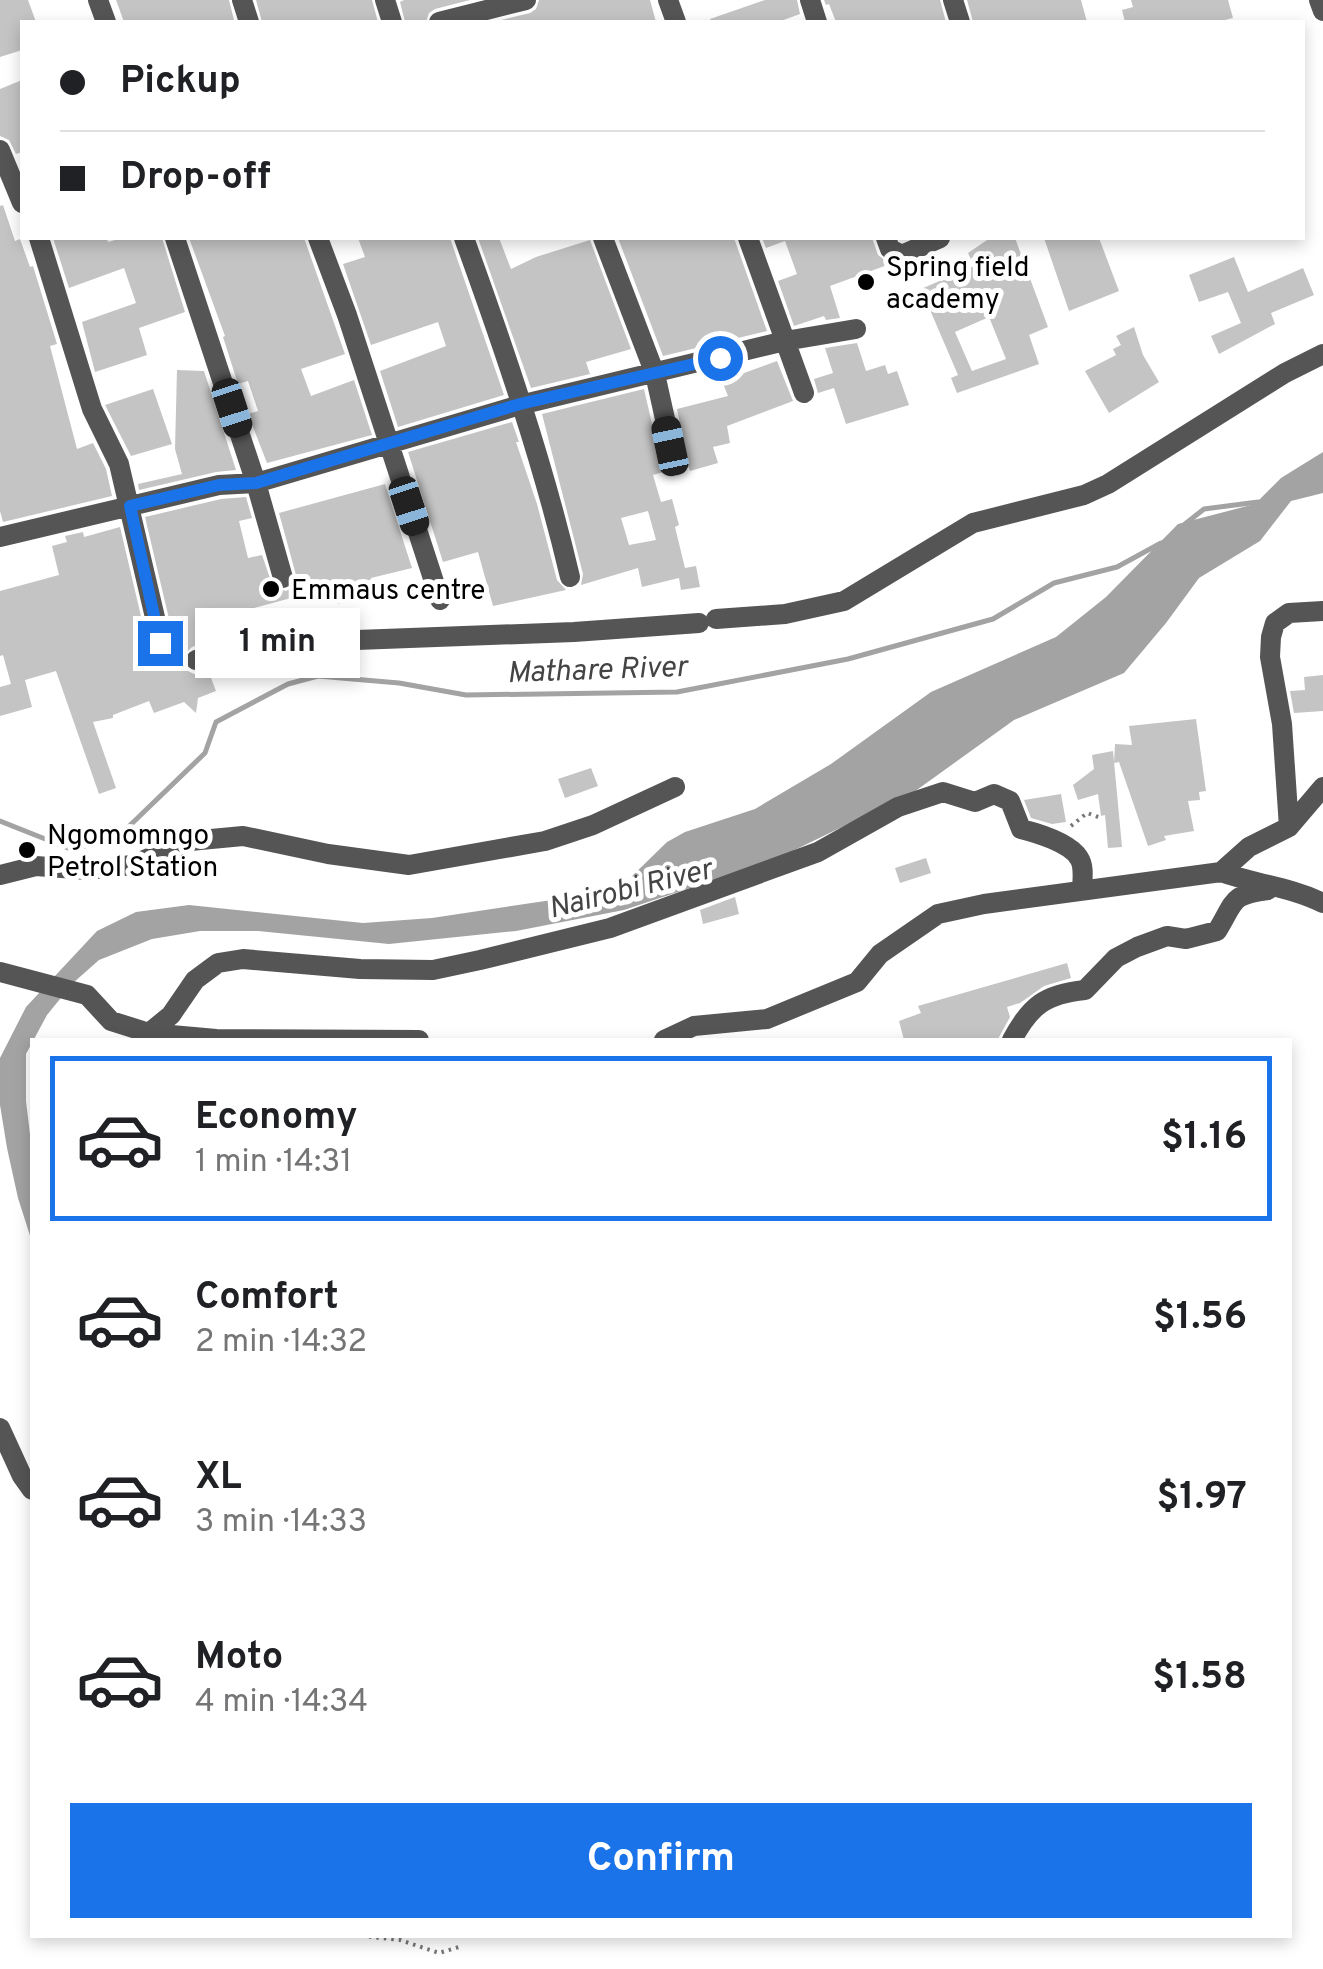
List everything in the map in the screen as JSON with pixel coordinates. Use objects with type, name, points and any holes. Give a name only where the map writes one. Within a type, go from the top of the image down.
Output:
[{"type":"street","points":[[447,20],[524,0]]},
{"type":"street","points":[[1320,0],[1323,11]]},
{"type":"street","points":[[7,159],[20,196]]},
{"type":"street","points":[[40,240],[92,409],[120,464],[160,643]]},
{"type":"street","points":[[175,240],[256,483],[283,578]]},
{"type":"street","points":[[319,240],[440,600]]},
{"type":"street","points":[[465,240],[520,404],[570,577]]},
{"type":"street","points":[[605,240],[654,374],[670,446]]},
{"type":"street","points":[[749,240],[804,393]]},
{"type":"street","points":[[887,240],[890,249],[902,255],[936,240]]},
{"type":"street","points":[[0,536],[219,485],[256,483],[520,404],[785,341],[856,329]]},
{"type":"street","points":[[196,660],[229,649],[258,651],[303,642],[574,632],[786,614],[844,601],[973,523],[1084,495],[1108,484],[1273,380],[1323,354]]},
{"type":"street","points":[[1289,827],[1271,637],[1275,623],[1289,613],[1323,611]]},
{"type":"street","points":[[0,875],[36,866],[87,870],[132,866],[190,841],[243,836],[328,854],[410,865],[545,841],[593,825],[675,787]]},
{"type":"street","points":[[1221,872],[1249,847],[1289,827],[1323,787]]},
{"type":"street","points":[[149,1033],[171,1015],[195,980],[218,964],[243,958],[360,969],[433,970],[480,960],[628,922],[818,852],[898,806],[943,792],[975,802],[994,794],[1010,801],[1021,829],[1076,854],[1082,868],[1082,890]]},
{"type":"street","points":[[668,1038],[694,1026],[767,1019],[857,982],[880,954],[938,914],[1221,872],[1285,888],[1323,903]]},
{"type":"street","points":[[1013,1038],[1020,1021],[1034,1005],[1085,990],[1116,958],[1167,936],[1186,939],[1215,932],[1242,894],[1285,888]]},
{"type":"street","points":[[0,972],[88,995],[112,1021],[149,1033],[198,1038]]},
{"type":"street","points":[[0,1428],[30,1487]]},
{"type":"path","points":[[383,1938],[439,1953],[460,1946]]},
{"type":"water","name":"Nairobi River","points":[[1323,452],[1323,493],[1291,501],[1260,541],[1199,578],[1124,673],[1014,720],[914,792],[774,860],[624,910],[516,931],[389,944],[258,931],[200,931],[152,939],[99,960],[73,983],[47,1015],[35,1038],[30,1038],[26,1101],[30,1134],[30,1236],[7,1148],[0,1105],[0,1058],[26,1007],[97,931],[136,912],[189,905],[363,923],[432,918],[572,897],[627,881],[667,842],[685,832],[755,809],[831,764],[931,692],[1056,637],[1106,597],[1178,524],[1255,504],[1281,478]]},
{"type":"building","points":[[0,0],[28,0],[35,20],[20,20],[20,51],[0,57]]},
{"type":"building","points":[[116,0],[229,0],[234,20],[123,20]]},
{"type":"building","points":[[256,0],[372,0],[377,20],[261,20]]},
{"type":"building","points":[[470,0],[435,9],[427,20],[404,20],[400,2]]},
{"type":"building","points":[[539,0],[650,0],[655,20],[501,20],[536,9]]},
{"type":"building","points":[[765,0],[797,0],[800,14],[784,20],[710,19]]},
{"type":"building","points":[[824,0],[940,0],[945,20],[835,20],[829,4]]},
{"type":"building","points":[[967,0],[1081,0],[1086,20],[972,20]]},
{"type":"building","points":[[1131,0],[1228,0],[1233,18],[1124,20],[1122,10],[1133,7]]},
{"type":"building","points":[[20,81],[20,153],[16,154],[9,140],[0,136],[0,89]]},
{"type":"building","points":[[3,205],[15,241],[20,239],[30,267],[33,266],[57,344],[50,346],[77,449],[93,443],[106,469],[112,496],[3,522],[0,511]]},
{"type":"building","points":[[54,240],[163,240],[185,312],[139,328],[147,355],[95,372],[82,322],[136,303],[124,268],[69,288]]},
{"type":"building","points":[[190,240],[305,240],[345,354],[301,369],[311,396],[354,380],[372,435],[267,463],[248,414],[258,411],[248,381],[238,384]]},
{"type":"building","points":[[359,240],[451,240],[504,395],[398,427],[380,371],[446,346],[438,322],[371,345],[343,264],[365,257]]},
{"type":"building","points":[[479,240],[500,240],[511,269],[590,240],[631,349],[586,362],[590,374],[531,388]]},
{"type":"building","points":[[619,240],[735,240],[767,331],[663,356]]},
{"type":"building","points":[[763,240],[873,240],[878,255],[890,264],[830,286],[840,318],[826,320],[824,316],[794,326],[778,281],[797,274],[785,241],[766,248]]},
{"type":"building","points":[[987,240],[1016,240],[1048,327],[1029,335],[1039,364],[957,393],[951,378],[958,375],[921,289],[974,266],[968,253]],"holes":[[[989,317],[1006,359],[972,371],[955,332]]]},
{"type":"building","points":[[1045,240],[1100,240],[1119,291],[1069,311]]},
{"type":"building","points":[[1234,257],[1248,292],[1303,268],[1314,295],[1271,313],[1275,324],[1219,354],[1211,336],[1241,323],[1228,292],[1199,302],[1189,275]]},
{"type":"building","points":[[1134,327],[1143,355],[1159,382],[1109,413],[1085,371],[1116,355],[1113,349],[1121,345],[1116,336]]},
{"type":"building","points":[[857,343],[866,371],[885,365],[888,374],[897,371],[909,405],[846,424],[834,388],[818,393],[814,379],[833,373],[825,348]]},
{"type":"building","points":[[777,361],[793,401],[727,426],[730,443],[713,447],[718,463],[690,471],[688,465],[653,475],[661,502],[672,499],[685,568],[696,566],[700,587],[681,590],[679,578],[642,587],[638,568],[581,585],[583,574],[542,414],[644,389],[658,450],[666,459],[675,459],[684,451],[677,409],[728,396],[722,381]],"holes":[[[648,511],[656,540],[629,545],[621,518]]]},
{"type":"building","points":[[177,370],[204,371],[236,470],[139,490],[138,484],[182,474],[175,449]]},
{"type":"building","points":[[153,389],[172,444],[131,456],[105,405]]},
{"type":"building","points":[[512,422],[557,580],[566,590],[493,606],[478,552],[443,562],[408,452]]},
{"type":"building","points":[[385,484],[412,568],[371,578],[377,600],[336,604],[332,587],[224,616],[228,635],[192,647],[183,656],[188,671],[194,674],[208,670],[216,691],[198,698],[196,713],[184,702],[154,713],[149,701],[113,718],[93,722],[116,788],[99,794],[56,671],[25,680],[32,707],[0,716],[0,687],[11,684],[3,655],[0,656],[0,591],[59,575],[52,546],[67,542],[65,536],[83,532],[84,537],[120,527],[148,646],[152,653],[163,656],[171,652],[174,640],[145,517],[246,497],[252,518],[239,521],[248,558],[262,555],[273,587],[286,591],[293,587],[296,575],[279,513]]},
{"type":"building","points":[[1323,675],[1323,711],[1294,713],[1290,691],[1305,690],[1304,677]]},
{"type":"building","points":[[1196,719],[1206,791],[1199,792],[1200,800],[1188,801],[1194,831],[1164,836],[1166,840],[1148,846],[1119,762],[1114,763],[1115,744],[1132,745],[1129,726]]},
{"type":"building","points":[[1113,751],[1122,847],[1108,848],[1105,815],[1101,816],[1098,794],[1078,800],[1073,785],[1094,769],[1092,755]]},
{"type":"building","points":[[591,768],[598,786],[565,798],[558,779]]},
{"type":"building","points":[[1061,794],[1066,822],[1052,824],[1031,818],[1024,800]]},
{"type":"building","points":[[926,858],[931,873],[900,883],[895,868]]},
{"type":"building","points":[[735,897],[739,914],[703,924],[700,910]]},
{"type":"building","points":[[1067,963],[1071,978],[1044,986],[1007,1007],[1010,1017],[999,1038],[903,1038],[899,1021],[921,1013],[918,1006]]},
{"type":"waterway","name":"Mathare River","points":[[1185,524],[1204,509],[1258,502]]},
{"type":"waterway","name":"Mathare River","points":[[0,821],[73,850],[121,834],[205,753],[216,722],[288,684],[318,676],[399,683],[466,695],[677,692],[848,659],[993,619],[1054,583],[1117,567],[1161,543]]},
{"type":"place","name":"Spring field academy","points":[[866,282]]},
{"type":"place","name":"Emmaus centre","points":[[271,589]]},
{"type":"place","name":"Ngomomngo Petrol Station","points":[[27,850]]},
{"type":"route","points":[[160,643],[130,506],[219,485],[256,483],[520,404],[720,358]]}]
